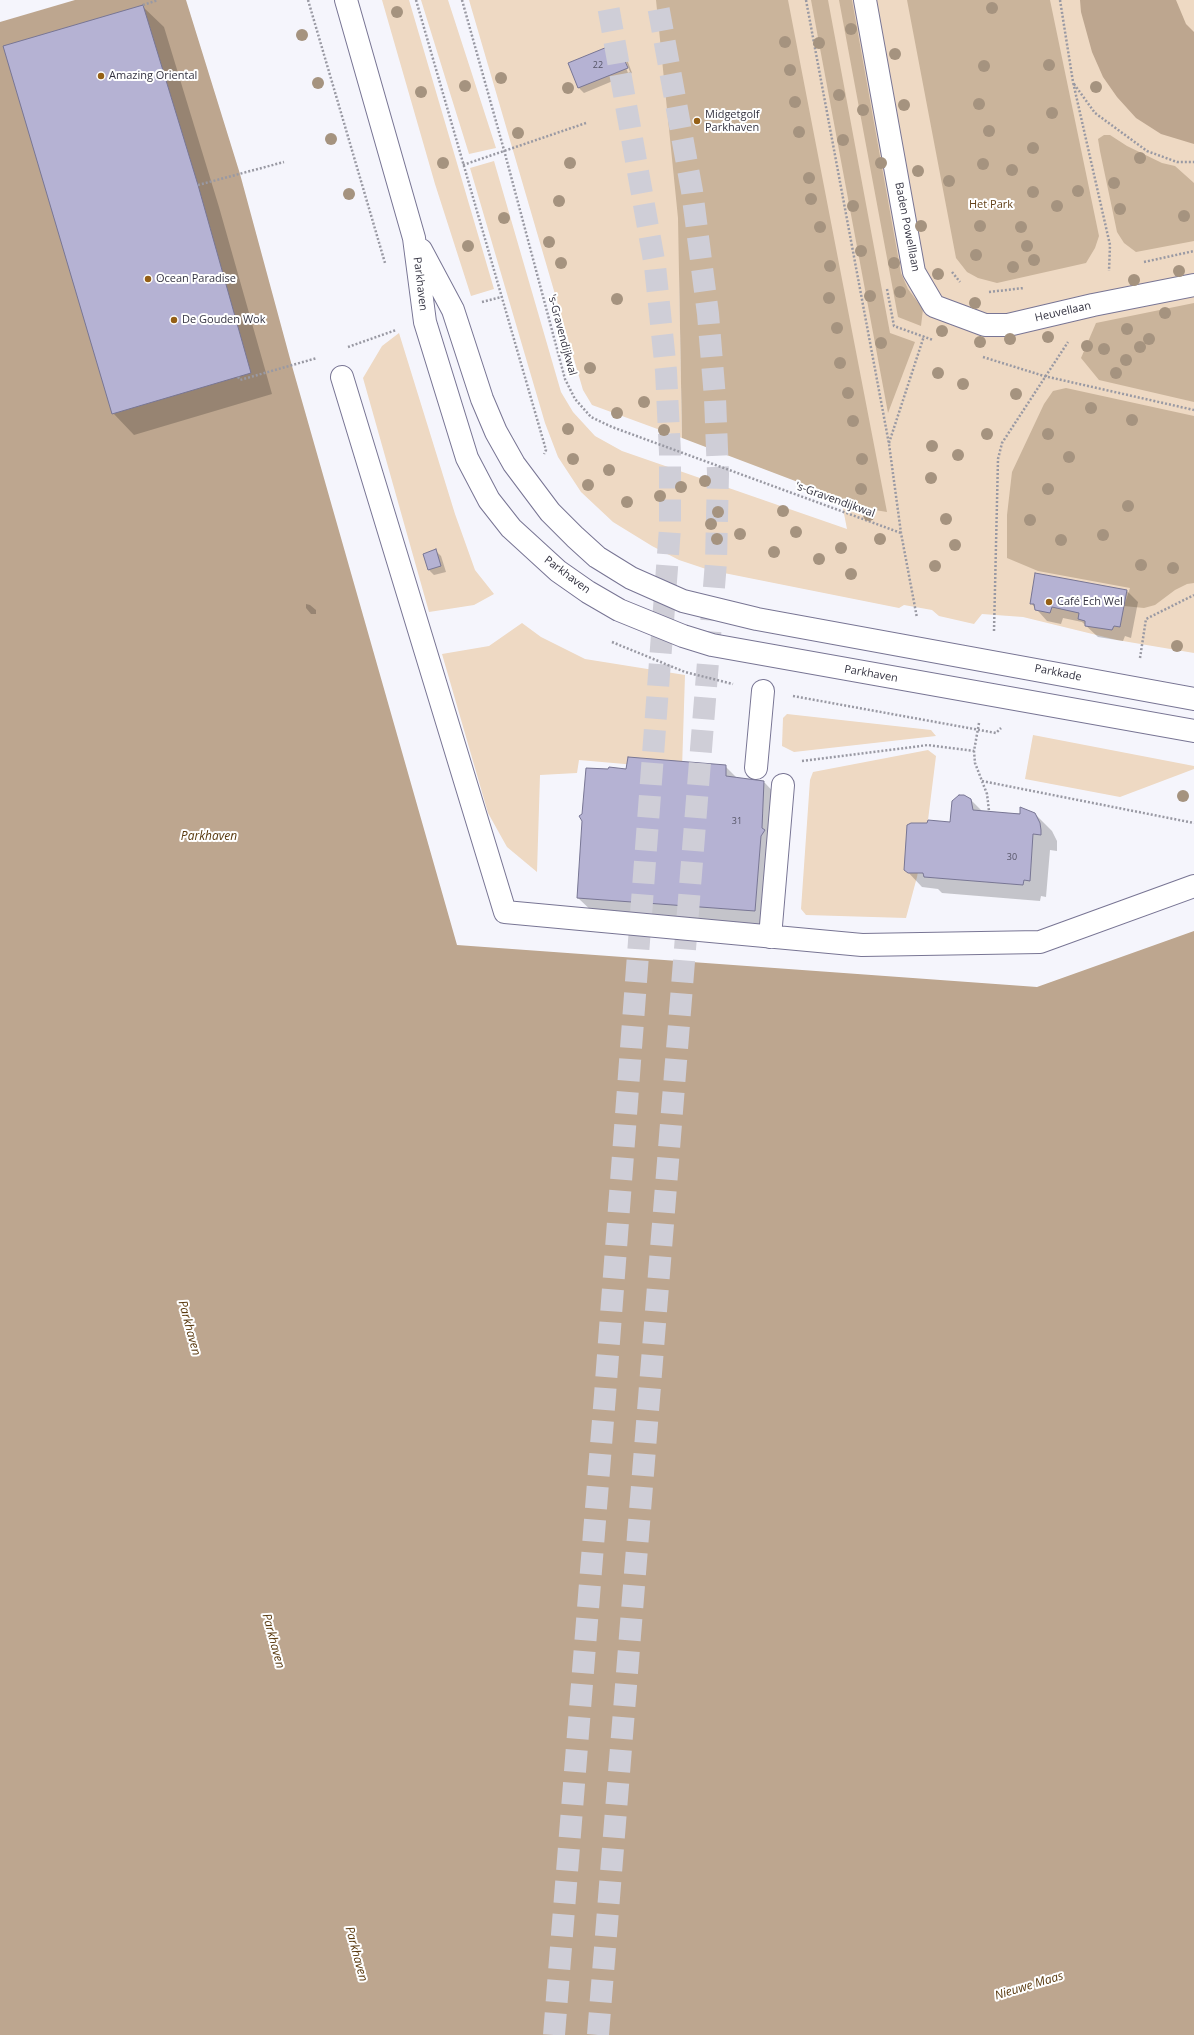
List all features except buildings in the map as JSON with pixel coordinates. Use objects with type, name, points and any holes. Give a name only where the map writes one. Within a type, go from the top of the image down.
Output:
[{"type":"street","name":"Parkhaven","points":[[346,0],[414,238],[425,322],[467,458],[489,500],[511,528],[558,571],[588,592],[619,610],[683,636],[712,645],[1194,731]]},
{"type":"street","name":"Baden Powelllaan","points":[[865,0],[914,272],[934,306]]},
{"type":"street","name":"Parkhaven","points":[[414,238],[453,310],[482,399],[496,432],[514,464],[550,512],[598,557],[631,578],[683,601],[718,610],[922,649]]},
{"type":"street","name":"Heuvellaan","points":[[934,306],[985,325],[997,326],[1194,285]]},
{"type":"street","points":[[342,377],[505,912],[862,945],[1040,942],[1194,886]]},
{"type":"street","name":"Parkkade","points":[[922,649],[989,660],[1194,699]]},
{"type":"street","points":[[756,768],[763,691]]},
{"type":"street","points":[[770,937],[783,785]]},
{"type":"path","points":[[143,5],[158,0]]},
{"type":"path","points":[[416,0],[546,450],[530,485]]},
{"type":"path","name":"'s-Gravendijkwal","points":[[462,0],[565,379],[575,400],[591,416],[612,427],[901,533]]},
{"type":"path","points":[[806,0],[889,444],[901,533],[916,611]]},
{"type":"path","points":[[1060,0],[1073,82],[1110,245],[1110,269],[1093,305]]},
{"type":"path","points":[[1073,82],[1095,113],[1147,151],[1177,162],[1194,162]]},
{"type":"path","points":[[463,165],[586,123]]},
{"type":"path","points":[[198,185],[284,162]]},
{"type":"path","points":[[1141,262],[1194,251]]},
{"type":"path","points":[[948,267],[960,281],[966,285]]},
{"type":"path","points":[[1103,271],[1110,269]]},
{"type":"path","points":[[986,293],[1028,288]]},
{"type":"path","points":[[889,444],[934,306]]},
{"type":"path","points":[[924,337],[939,342]]},
{"type":"path","points":[[976,354],[1044,376],[1194,410]]},
{"type":"path","points":[[238,377],[240,380],[314,360]]},
{"type":"path","points":[[989,660],[994,632],[998,460],[1002,443],[1008,431],[1044,376]]},
{"type":"path","points":[[1144,631],[1146,619],[1194,595]]},
{"type":"path","points":[[935,721],[978,729],[974,751],[975,763],[987,794],[989,811]]},
{"type":"path","points":[[756,768],[928,745],[974,751]]},
{"type":"path","points":[[982,781],[1194,823]]},
{"type":"green space","points":[[382,0],[409,0],[494,289],[471,296],[435,184]]},
{"type":"green space","points":[[421,0],[448,0],[496,148],[469,154]]},
{"type":"green space","name":"Het Park","points":[[469,0],[1194,0],[1194,653],[1117,640],[1023,617],[982,614],[974,624],[939,616],[932,610],[904,605],[899,608],[709,570],[679,560],[652,546],[613,522],[581,492],[558,457],[545,423],[470,168],[494,161],[561,392],[573,412],[595,436],[622,451],[847,529],[818,382],[679,270],[682,438],[592,405],[583,390]]},
{"type":"green space","name":"Midgetgolf Parkhaven","points":[[656,0],[788,0],[887,512],[869,509],[682,438],[678,218]]},
{"type":"green space","points":[[811,0],[828,0],[890,333],[915,342],[888,413]]},
{"type":"green space","points":[[839,0],[852,0],[901,273],[908,289],[923,309],[921,326],[898,317]]},
{"type":"green space","points":[[907,0],[1050,0],[1099,236],[1095,248],[1086,263],[997,283],[978,278],[967,272],[956,258]]},
{"type":"green space","points":[[1104,135],[1110,135],[1127,146],[1162,163],[1175,166],[1194,183],[1194,241],[1136,252],[1124,243],[1117,232],[1100,151],[1098,139]]},
{"type":"green space","points":[[1194,303],[1194,402],[1099,380],[1081,358],[1096,323]]},
{"type":"green space","points":[[399,333],[455,514],[475,570],[494,594],[474,605],[429,612],[363,378],[382,346]]},
{"type":"green space","points":[[1066,388],[1194,416],[1194,583],[1187,584],[1175,590],[1155,605],[1144,608],[1124,606],[1130,588],[1038,571],[1007,558],[1007,515],[1012,472],[1044,404],[1053,391]]},
{"type":"green space","points":[[522,623],[541,637],[585,659],[685,675],[682,769],[579,760],[577,773],[540,775],[537,872],[507,847],[488,813],[442,654],[489,646]]},
{"type":"green space","points":[[787,714],[931,730],[936,736],[794,752],[782,746],[783,718]]},
{"type":"green space","points":[[1033,735],[1194,766],[1194,769],[1120,797],[1025,779]]},
{"type":"green space","points":[[928,750],[936,756],[928,820],[917,877],[906,918],[806,915],[801,909],[810,780],[813,772]]},
{"type":"water","name":"Nieuwe Maas","points":[[0,0],[186,0],[240,174],[292,366],[457,945],[1037,987],[1194,931],[1194,2035],[0,2035]]},
{"type":"water","points":[[1080,0],[1176,0],[1186,24],[1194,32],[1194,144],[1161,134],[1136,118],[1117,97],[1103,77],[1092,52],[1081,12]]},
{"type":"pier","points":[[0,0],[75,0],[0,22]]},
{"type":"tunnel","points":[[554,2035],[605,1395],[670,528],[670,453],[666,371],[655,266],[607,0]]},
{"type":"tunnel","points":[[598,2035],[716,562],[718,474],[715,398],[708,314],[692,191],[657,0]]},
{"type":"place","name":"Amazing Oriental","points":[[101,76]]},
{"type":"place","name":"Midgetgolf Parkhaven","points":[[697,121]]},
{"type":"place","name":"Ocean Paradise","points":[[148,279]]},
{"type":"place","name":"De Gouden Wok","points":[[174,320]]},
{"type":"place","name":"Café Ech Wel","points":[[1049,602]]}]
